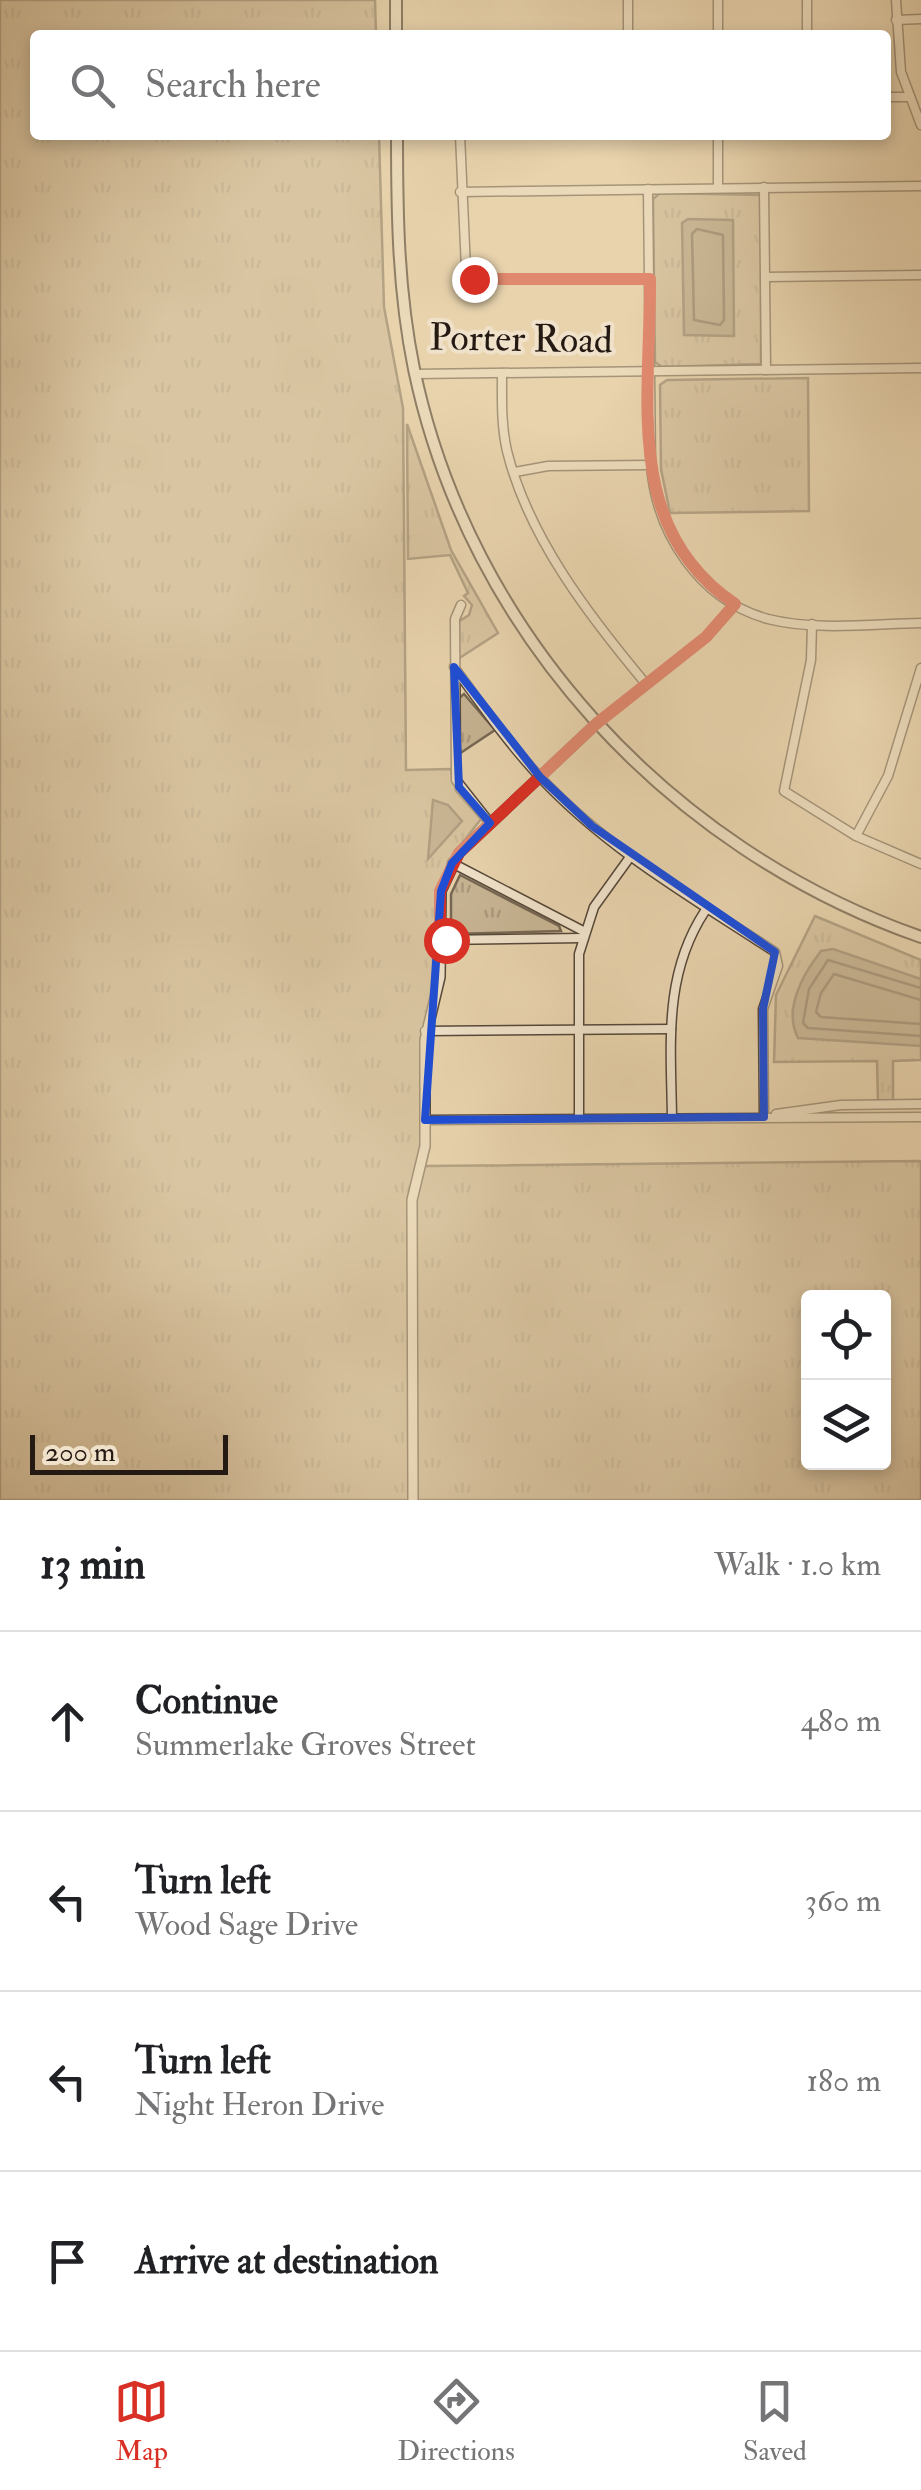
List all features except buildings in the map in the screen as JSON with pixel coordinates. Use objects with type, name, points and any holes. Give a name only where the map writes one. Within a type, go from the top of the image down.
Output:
[{"type":"main road","points":[[396,0],[396,30]]},
{"type":"main road","name":"Porter Road","points":[[396,140],[402,303],[415,374]]},
{"type":"main road","points":[[415,374],[450,484],[500,591],[555,676],[596,724],[656,784],[764,862],[812,891],[921,937]]},
{"type":"street","points":[[628,0],[628,30]]},
{"type":"street","points":[[718,0],[718,30]]},
{"type":"street","points":[[807,0],[807,30]]},
{"type":"street","points":[[896,0],[901,72],[921,125]]},
{"type":"street","points":[[896,20],[921,20]]},
{"type":"street","points":[[891,97],[910,97]]},
{"type":"street","points":[[460,140],[466,269],[474,279],[650,279]]},
{"type":"street","points":[[718,140],[718,188]]},
{"type":"street","points":[[460,192],[921,186]]},
{"type":"street","points":[[764,188],[766,370]]},
{"type":"street","points":[[648,189],[651,464],[657,505],[674,543],[696,576],[735,604],[770,619],[812,624],[921,623]]},
{"type":"street","points":[[767,277],[921,275]]},
{"type":"street","name":"Porter Road","points":[[415,374],[921,368]]},
{"type":"street","points":[[502,373],[504,440],[542,533],[580,598],[646,684]]},
{"type":"street","points":[[515,472],[548,466],[651,464]]},
{"type":"street","points":[[413,1500],[412,1200],[425,1146],[425,1031],[439,984],[440,891],[452,863],[490,823],[596,724],[706,637],[735,604]]},
{"type":"street","points":[[461,605],[454,619],[456,780],[490,823]]},
{"type":"street","points":[[812,624],[810,660],[784,790],[856,836],[921,864]]},
{"type":"street","points":[[454,668],[540,777],[630,857],[705,911],[775,952],[779,962],[763,1009],[764,1117]]},
{"type":"street","points":[[856,836],[888,776],[921,668]]},
{"type":"street","points":[[579,1118],[578,1030],[584,935],[602,894],[630,857]]},
{"type":"street","points":[[452,863],[584,935]]},
{"type":"street","points":[[672,1118],[671,1029],[677,967],[705,911]]},
{"type":"street","points":[[440,940],[584,935]]},
{"type":"street","points":[[425,1031],[671,1029]]},
{"type":"street","points":[[764,1117],[841,1106],[921,1104]]},
{"type":"street","points":[[425,1120],[921,1117]]},
{"type":"highlighted area","points":[[454,667],[540,777],[592,826],[775,952],[763,1009],[764,1117],[425,1120],[441,891],[452,863],[490,823],[459,787]]},
{"type":"green space","points":[[0,0],[375,0],[376,30],[30,30],[30,140],[379,140],[384,307],[403,408],[406,770],[451,769],[456,791],[481,819],[449,860],[437,892],[435,983],[421,1038],[424,1166],[921,1161],[921,1500],[0,1500]]},
{"type":"green space","points":[[660,193],[761,195],[761,364],[662,367],[655,362],[653,199]]},
{"type":"green space","points":[[808,378],[809,511],[670,513],[661,469],[660,385],[667,380]]},
{"type":"green space","points":[[407,424],[451,550],[498,633],[458,659],[458,622],[469,615],[472,605],[464,596],[468,593],[450,555],[408,559]]},
{"type":"green space","points":[[464,694],[495,730],[459,754],[458,699]]},
{"type":"green space","points":[[460,875],[559,926],[561,931],[451,934],[451,894]]},
{"type":"green space","points":[[815,916],[921,960],[921,1060],[893,1061],[893,1101],[878,1101],[877,1061],[774,1062],[776,995]]},
{"type":"water","points":[[688,219],[733,220],[734,336],[684,335],[682,223]]},
{"type":"water","points":[[433,800],[448,805],[462,821],[428,859]]},
{"type":"water","points":[[833,949],[921,979],[921,1046],[798,1038],[793,1015],[797,992],[821,951]]},
{"type":"route","points":[[446,940],[440,940],[440,891],[459,853],[596,724],[706,637],[735,604],[690,568],[664,523],[652,488],[650,279],[474,279]]}]
